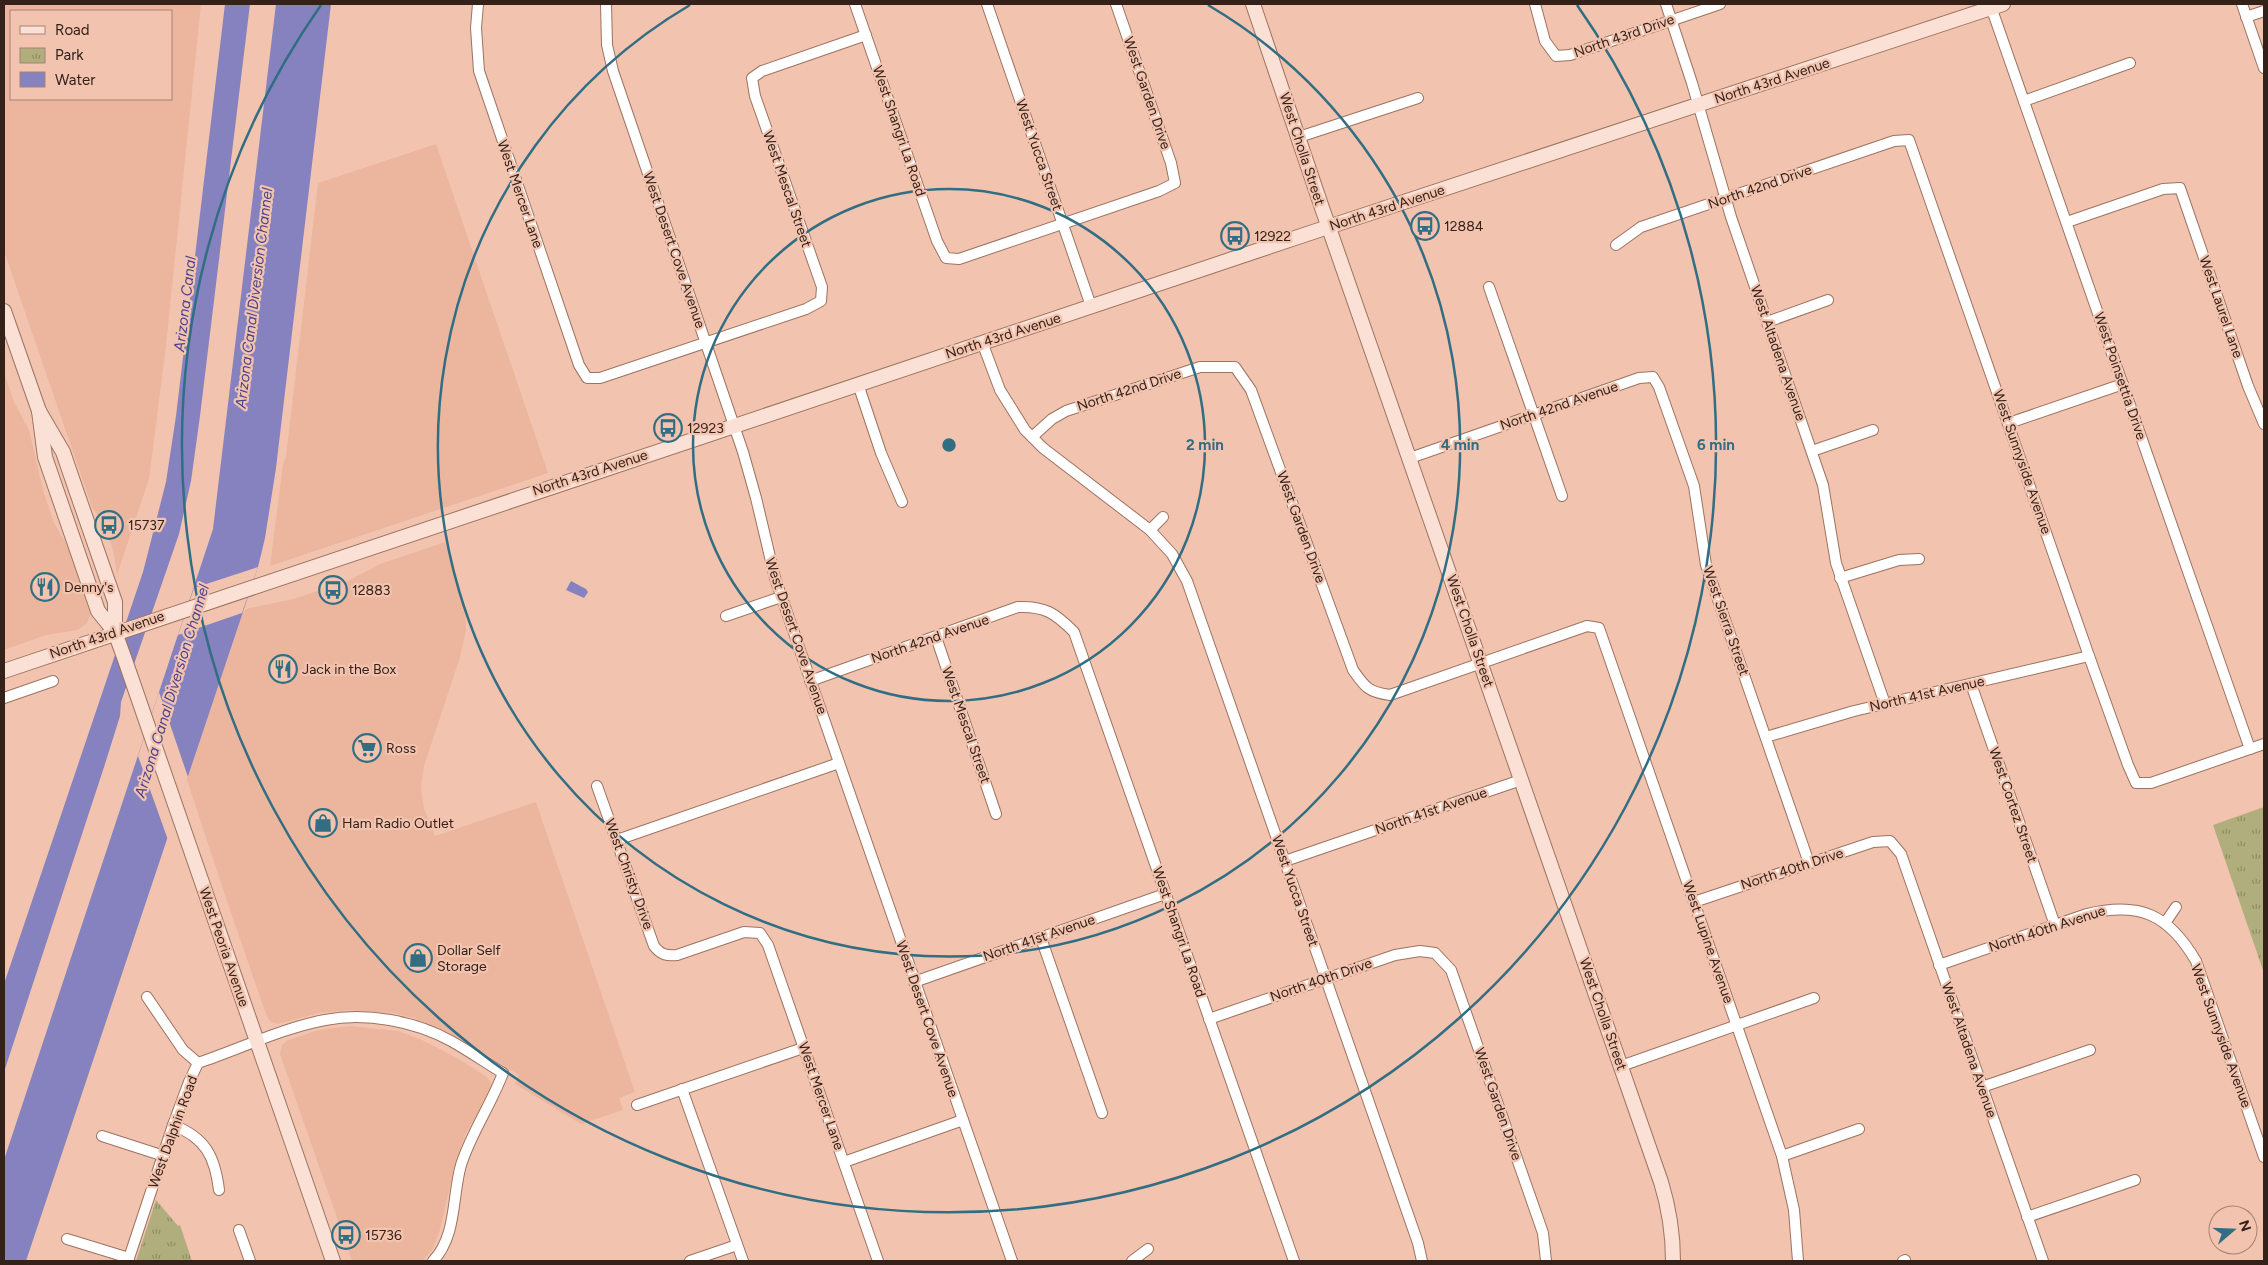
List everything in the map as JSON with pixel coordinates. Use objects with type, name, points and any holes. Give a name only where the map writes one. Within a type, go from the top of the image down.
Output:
[{"type":"main road","name":"West Cholla Street","points":[[1253,4],[1666,1197],[1673,1242],[1673,1261]]},
{"type":"main road","name":"North 43rd Avenue","points":[[4,671],[137,624],[1995,5]]},
{"type":"main road","name":"West Peoria Avenue","points":[[4,311],[39,411],[63,452],[115,602],[115,632],[333,1261]]},
{"type":"main road","name":"West Peoria Avenue","points":[[39,411],[45,457],[98,611],[115,632]]},
{"type":"street","name":"West Mercer Lane","points":[[478,4],[476,28],[479,71],[579,365],[587,378],[600,378],[706,342]]},
{"type":"street","name":"West Desert Cove Avenue","points":[[606,4],[607,45],[615,77],[734,426],[756,498],[768,556],[781,597],[1012,1261]]},
{"type":"street","name":"West Shangri La Road","points":[[855,4],[937,241],[946,258],[959,259],[1062,223]]},
{"type":"street","name":"West Yucca Street","points":[[987,4],[1091,306]]},
{"type":"street","name":"West Garden Drive","points":[[1062,223],[1159,191],[1175,183],[1171,163],[1116,4]]},
{"type":"street","name":"North 43rd Drive","points":[[1535,4],[1545,41],[1556,56],[1570,55],[1720,4]]},
{"type":"street","name":"West Altadena Avenue","points":[[1666,4],[1699,105],[1725,198],[1824,485],[1840,578],[1885,704]]},
{"type":"street","points":[[2242,4],[2264,68]]},
{"type":"street","name":"West Poinsettia Drive","points":[[1995,5],[2024,100],[2250,749]]},
{"type":"street","points":[[2246,17],[2264,11]]},
{"type":"street","name":"West Mescal Street","points":[[706,342],[806,309],[821,300],[822,287],[754,96],[752,78],[762,71],[866,35]]},
{"type":"street","points":[[2024,100],[2130,64]]},
{"type":"street","points":[[1298,137],[1418,98]]},
{"type":"street","name":"North 42nd Drive","points":[[1616,244],[1641,227],[1894,142],[1910,140]]},
{"type":"street","name":"West Sunnyside Avenue","points":[[1910,140],[2089,656],[2136,783],[2151,783],[2250,749]]},
{"type":"street","name":"West Laurel Lane","points":[[2066,222],[2163,189],[2180,188],[2248,386],[2264,424]]},
{"type":"street","points":[[1489,287],[1562,496]]},
{"type":"street","points":[[1767,322],[1828,300]]},
{"type":"street","name":"West Yucca Street","points":[[982,342],[1000,390],[1012,411],[1032,437],[1043,448],[1150,530],[1172,554],[1193,595],[1418,1243],[1422,1261]]},
{"type":"street","name":"North 42nd Drive","points":[[1032,437],[1052,419],[1066,411],[1200,367],[1235,367]]},
{"type":"street","name":"West Garden Drive","points":[[1235,367],[1251,390],[1352,670],[1366,689],[1390,694],[1481,662]]},
{"type":"street","name":"North 42nd Avenue","points":[[1410,458],[1640,378],[1653,377]]},
{"type":"street","name":"West Sierra Street","points":[[1653,377],[1659,386],[1694,486],[1706,565],[1809,863]]},
{"type":"street","points":[[858,384],[881,453],[902,502]]},
{"type":"street","points":[[2009,423],[2122,384]]},
{"type":"street","points":[[1812,451],[1873,430]]},
{"type":"street","points":[[1150,530],[1163,517]]},
{"type":"street","points":[[1840,578],[1899,560],[1919,560]]},
{"type":"street","points":[[726,616],[781,597]]},
{"type":"street","name":"North 42nd Avenue","points":[[810,681],[1018,607],[1036,606],[1051,612]]},
{"type":"street","name":"West Shangri La Road","points":[[1051,612],[1074,632],[1294,1261]]},
{"type":"street","name":"West Lupine Avenue","points":[[1481,662],[1587,626],[1599,628],[1782,1156],[1792,1200],[1798,1261]]},
{"type":"street","name":"West Mescal Street","points":[[936,637],[996,814]]},
{"type":"street","name":"North 41st Avenue","points":[[1766,737],[1830,717],[2089,656]]},
{"type":"street","name":"North 43rd Avenue","points":[[4,698],[53,681]]},
{"type":"street","name":"West Cortez Street","points":[[1971,684],[2055,925]]},
{"type":"street","points":[[2250,749],[2264,744]]},
{"type":"street","points":[[617,840],[839,763]]},
{"type":"street","name":"North 41st Avenue","points":[[1285,861],[1521,780]]},
{"type":"street","name":"West Christy Drive","points":[[597,786],[654,946],[659,952],[667,956],[677,955],[744,932],[760,933]]},
{"type":"street","name":"West Altadena Avenue","points":[[1890,841],[1901,854],[2043,1261]]},
{"type":"street","name":"North 40th Drive","points":[[1694,902],[1873,842],[1890,841]]},
{"type":"street","name":"North 41st Avenue","points":[[914,982],[1165,894]]},
{"type":"street","points":[[2165,922],[2176,907]]},
{"type":"street","name":"North 40th Avenue","points":[[1939,965],[2087,914],[2112,908],[2134,910],[2165,922]]},
{"type":"street","name":"West Sunnyside Avenue","points":[[2165,922],[2183,939],[2196,962],[2264,1157]]},
{"type":"street","name":"West Mercer Lane","points":[[760,933],[768,945],[878,1261]]},
{"type":"street","points":[[1041,938],[1102,1114]]},
{"type":"street","name":"North 40th Drive","points":[[1209,1019],[1395,955],[1420,951],[1435,953]]},
{"type":"street","name":"West Garden Drive","points":[[1435,953],[1451,970],[1490,1078],[1543,1233],[1546,1261]]},
{"type":"street","points":[[148,997],[169,1032],[183,1050],[198,1063]]},
{"type":"street","points":[[1621,1066],[1814,998]]},
{"type":"street","points":[[257,1042],[326,1020],[365,1018],[402,1022],[450,1041],[503,1073],[461,1166],[450,1228],[444,1244],[433,1261]]},
{"type":"street","name":"West Dalphin Road","points":[[129,1260],[173,1126],[198,1063],[257,1042]]},
{"type":"street","points":[[637,1105],[803,1048]]},
{"type":"street","points":[[1982,1088],[2090,1050]]},
{"type":"street","points":[[682,1089],[743,1261]]},
{"type":"street","points":[[844,1162],[963,1120]]},
{"type":"street","points":[[173,1126],[197,1138],[208,1150],[216,1167],[219,1190]]},
{"type":"street","points":[[1782,1156],[1859,1129]]},
{"type":"street","points":[[102,1136],[164,1156]]},
{"type":"street","points":[[2027,1217],[2135,1180]]},
{"type":"street","points":[[240,1230],[250,1261]]},
{"type":"street","points":[[67,1239],[129,1260]]},
{"type":"street","points":[[690,1261],[737,1245]]},
{"type":"street","points":[[1132,1261],[1148,1249]]},
{"type":"shaded area","points":[[4,4],[201,4],[166,346],[149,479],[117,575],[114,554],[105,525],[92,507],[4,251]]},
{"type":"shaded area","points":[[436,144],[548,473],[270,566],[283,464],[286,457],[318,183]]},
{"type":"shaded area","points":[[4,373],[14,402],[29,430],[43,490],[54,523],[70,550],[89,602],[91,613],[87,623],[78,630],[46,635],[4,650]]},
{"type":"shaded area","points":[[445,542],[465,607],[466,630],[460,657],[424,766],[421,787],[424,809],[435,836],[536,802],[635,1092],[619,1098],[623,1110],[581,1124],[515,1084],[519,1075],[450,1033],[414,1018],[393,1013],[348,1010],[319,1013],[278,1024],[271,1022],[267,1017],[186,777],[188,777],[241,616],[246,609],[293,599],[348,581],[380,564]]},
{"type":"shaded area","points":[[350,1026],[398,1031],[420,1039],[457,1058],[487,1077],[491,1083],[490,1092],[466,1133],[456,1160],[440,1230],[432,1250],[422,1261],[352,1261],[280,1054],[282,1045],[288,1040],[319,1030]]},
{"type":"green space","points":[[2264,807],[2264,973],[2213,825]]},
{"type":"green space","points":[[156,1200],[178,1226],[180,1225],[192,1261],[136,1261]]},
{"type":"water","points":[[225,4],[250,4],[191,481],[179,534],[121,702],[120,716],[105,764],[4,1072],[4,984],[143,572],[166,482],[176,416]]},
{"type":"water","name":"Arizona Canal Diversion Channel","points":[[276,4],[331,4],[276,468],[265,538],[258,567],[26,1261],[4,1261],[4,1160],[213,529]]},
{"type":"water","points":[[571,581],[586,589],[588,592],[584,598],[566,590]]},
{"type":"pier","points":[[258,567],[242,613],[178,635],[194,588]]},
{"type":"pier","points":[[159,692],[188,777],[168,840],[138,756]]},
{"type":"place","name":"12884","points":[[1425,226]]},
{"type":"place","name":"12922","points":[[1235,236]]},
{"type":"place","name":"12923","points":[[668,428]]},
{"type":"place","name":"15737","points":[[109,525]]},
{"type":"place","name":"Denny's","points":[[45,587]]},
{"type":"place","name":"12883","points":[[333,590]]},
{"type":"place","name":"Jack in the Box","points":[[283,669]]},
{"type":"place","name":"Ross","points":[[367,748]]},
{"type":"place","name":"Ham Radio Outlet","points":[[323,823]]},
{"type":"place","name":"Dollar Self Storage","points":[[418,958]]},
{"type":"place","name":"15736","points":[[346,1235]]},
{"type":"water label","name":"Arizona Canal","points":[[185,304]]}]
